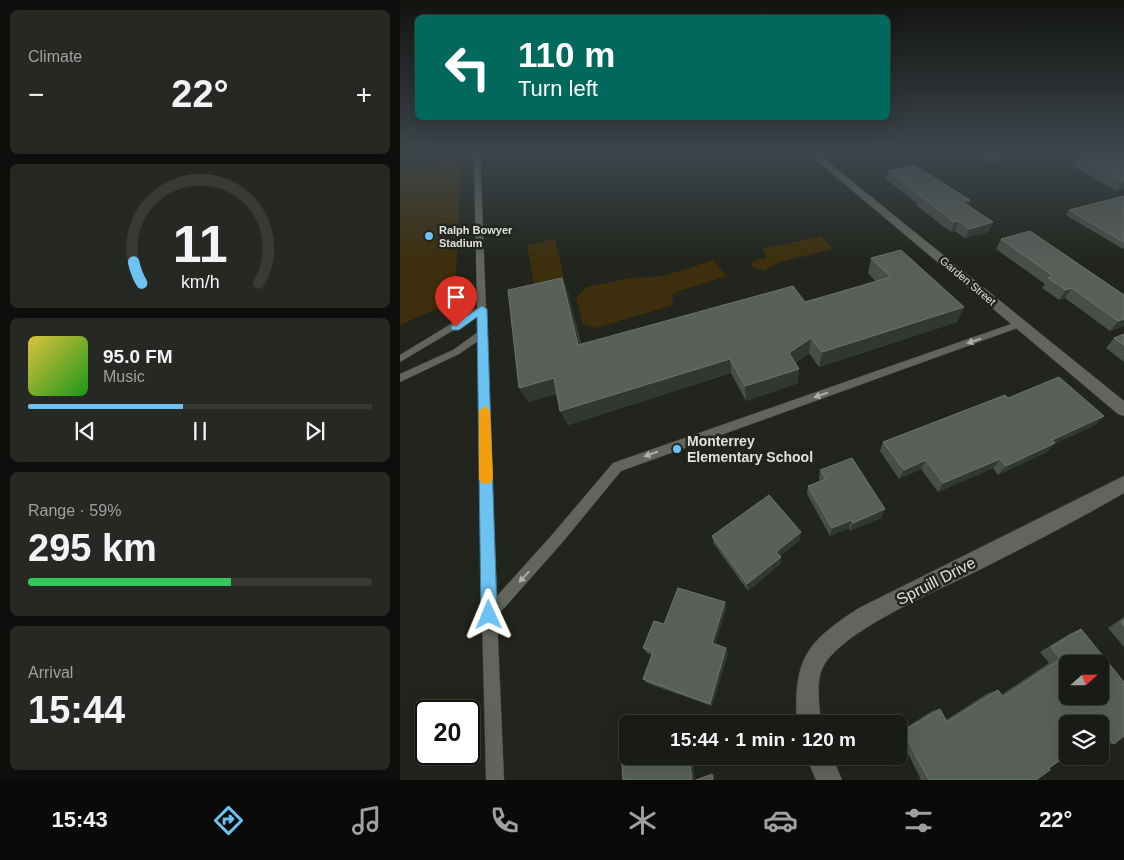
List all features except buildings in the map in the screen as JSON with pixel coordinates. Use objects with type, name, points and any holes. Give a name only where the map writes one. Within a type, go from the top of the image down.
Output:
[{"type":"street","name":"Garden Street","points":[[856,189],[1124,410]]},
{"type":"street","name":"Spruill Drive","points":[[808,715],[806,691],[812,662],[826,644],[839,634],[867,616],[1074,512],[1124,484]]},
{"type":"street","points":[[823,765],[829,780]]},
{"type":"lane","points":[[478,189],[489,615],[496,780]]},
{"type":"lane","points":[[400,359],[482,309]]},
{"type":"lane","points":[[489,615],[556,540],[617,466],[1020,324]]},
{"type":"lane","points":[[400,378],[456,352],[483,333]]},
{"type":"shaded area","name":"Ralph Bowyer Stadium","points":[[400,189],[460,189],[455,301],[400,325]]},
{"type":"shaded area","points":[[821,236],[833,249],[780,262],[764,271],[751,267],[752,263],[758,259],[767,257],[762,249]]},
{"type":"shaded area","points":[[555,239],[564,278],[534,285],[527,245]]},
{"type":"shaded area","points":[[713,260],[727,276],[679,291],[672,295],[673,305],[595,328],[583,324],[576,298],[586,287],[631,278],[664,276]]},
{"type":"slow traffic","points":[[485,411],[486,479]]},
{"type":"place","name":"Ralph Bowyer Stadium","points":[[429,236]]},
{"type":"place","name":"Monterrey Elementary School","points":[[677,449]]},
{"type":"route","points":[[456,327],[482,309],[489,615]]}]
